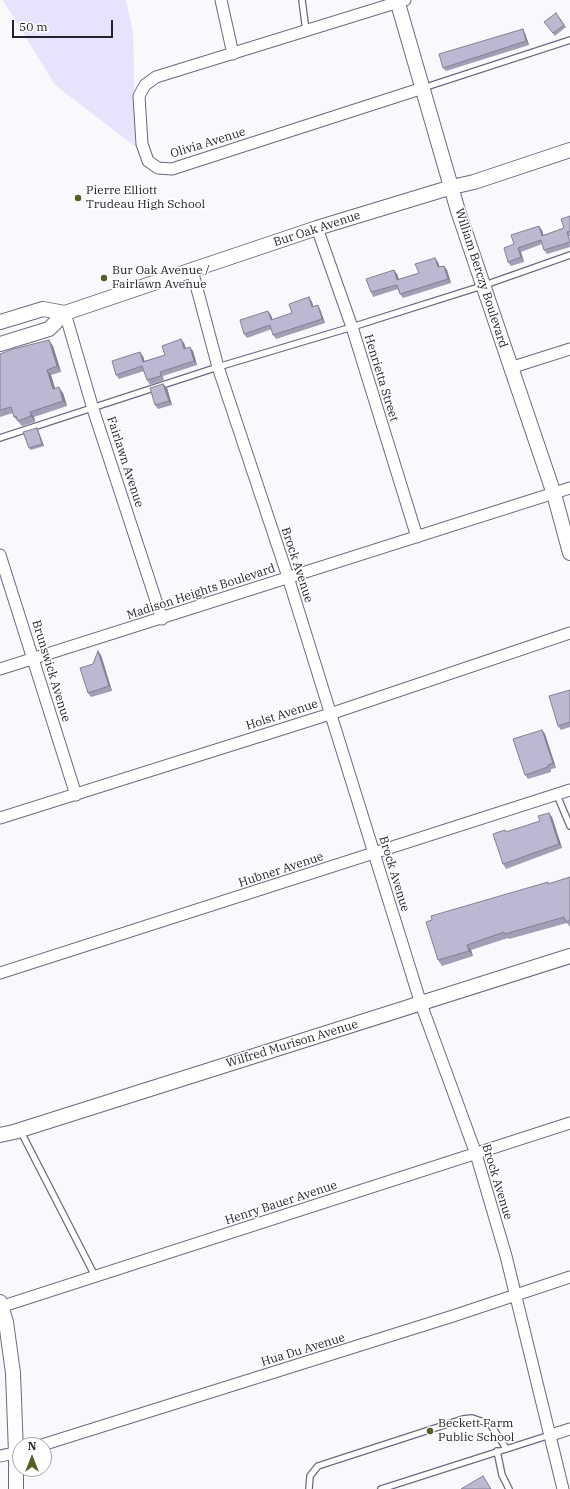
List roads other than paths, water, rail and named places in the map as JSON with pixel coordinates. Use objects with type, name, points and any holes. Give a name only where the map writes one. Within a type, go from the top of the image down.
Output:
[{"type":"street","points":[[221,0],[233,54]]},
{"type":"street","name":"Olivia Avenue","points":[[400,1],[156,77],[145,85],[139,96],[142,144],[148,161],[158,168],[172,169],[423,88]]},
{"type":"street","name":"William Berczy Boulevard","points":[[400,1],[423,88],[482,286],[554,494],[570,553]]},
{"type":"street","name":"Bur Oak Avenue","points":[[0,344],[49,329],[65,313],[317,228],[452,187],[474,182],[570,150]]},
{"type":"street","name":"Henrietta Street","points":[[317,228],[352,327],[417,537]]},
{"type":"street","name":"Brock Avenue","points":[[192,270],[218,367],[288,577],[421,1004],[476,1154],[516,1295],[563,1489]]},
{"type":"street","name":"Bur Oak Avenue","points":[[0,322],[43,309],[65,313]]},
{"type":"street","name":"Fairlawn Avenue","points":[[65,313],[93,409],[162,619]]},
{"type":"street","points":[[510,368],[570,349]]},
{"type":"street","name":"Madison Heights Boulevard","points":[[0,669],[162,619],[288,577],[570,488]]},
{"type":"street","name":"Brunswick Avenue","points":[[0,555],[34,658],[76,795]]},
{"type":"street","name":"Holst Avenue","points":[[0,818],[330,714],[570,633]]},
{"type":"street","name":"Hubner Avenue","points":[[0,973],[375,854],[570,790]]},
{"type":"street","name":"Wilfred Murison Avenue","points":[[0,1135],[17,1131],[570,956]]},
{"type":"street","name":"Henry Bauer Avenue","points":[[0,1305],[95,1276],[570,1123]]},
{"type":"street","name":"Wilfred Murison Avenue","points":[[0,1140],[17,1131]]},
{"type":"street","name":"Hua Du Avenue","points":[[52,1442],[453,1316],[570,1277]]},
{"type":"street","points":[[0,1305],[6,1322],[13,1373],[17,1437]]},
{"type":"street","points":[[551,1435],[570,1429]]},
{"type":"street","points":[[0,1456],[12,1454]]},
{"type":"street","points":[[16,1489],[17,1477]]},
{"type":"lane","points":[[302,0],[306,31]]},
{"type":"lane","points":[[423,88],[570,40]]},
{"type":"lane","points":[[0,438],[93,409],[218,367],[482,286],[570,255]]},
{"type":"lane","points":[[557,795],[570,826]]},
{"type":"lane","points":[[17,1131],[95,1276]]},
{"type":"lane","points":[[309,1489],[310,1476],[318,1466],[463,1419],[472,1418],[490,1424],[506,1448]]},
{"type":"lane","points":[[381,1489],[506,1448],[551,1435]]},
{"type":"lane","points":[[497,1451],[502,1475],[509,1489]]},
{"type":"place","name":"Pierre Elliott Trudeau High School","points":[[78,198]]},
{"type":"place","name":"Bur Oak Avenue / Fairlawn Avenue","points":[[104,278]]},
{"type":"place","name":"Beckett Farm Public School","points":[[430,1431]]}]
